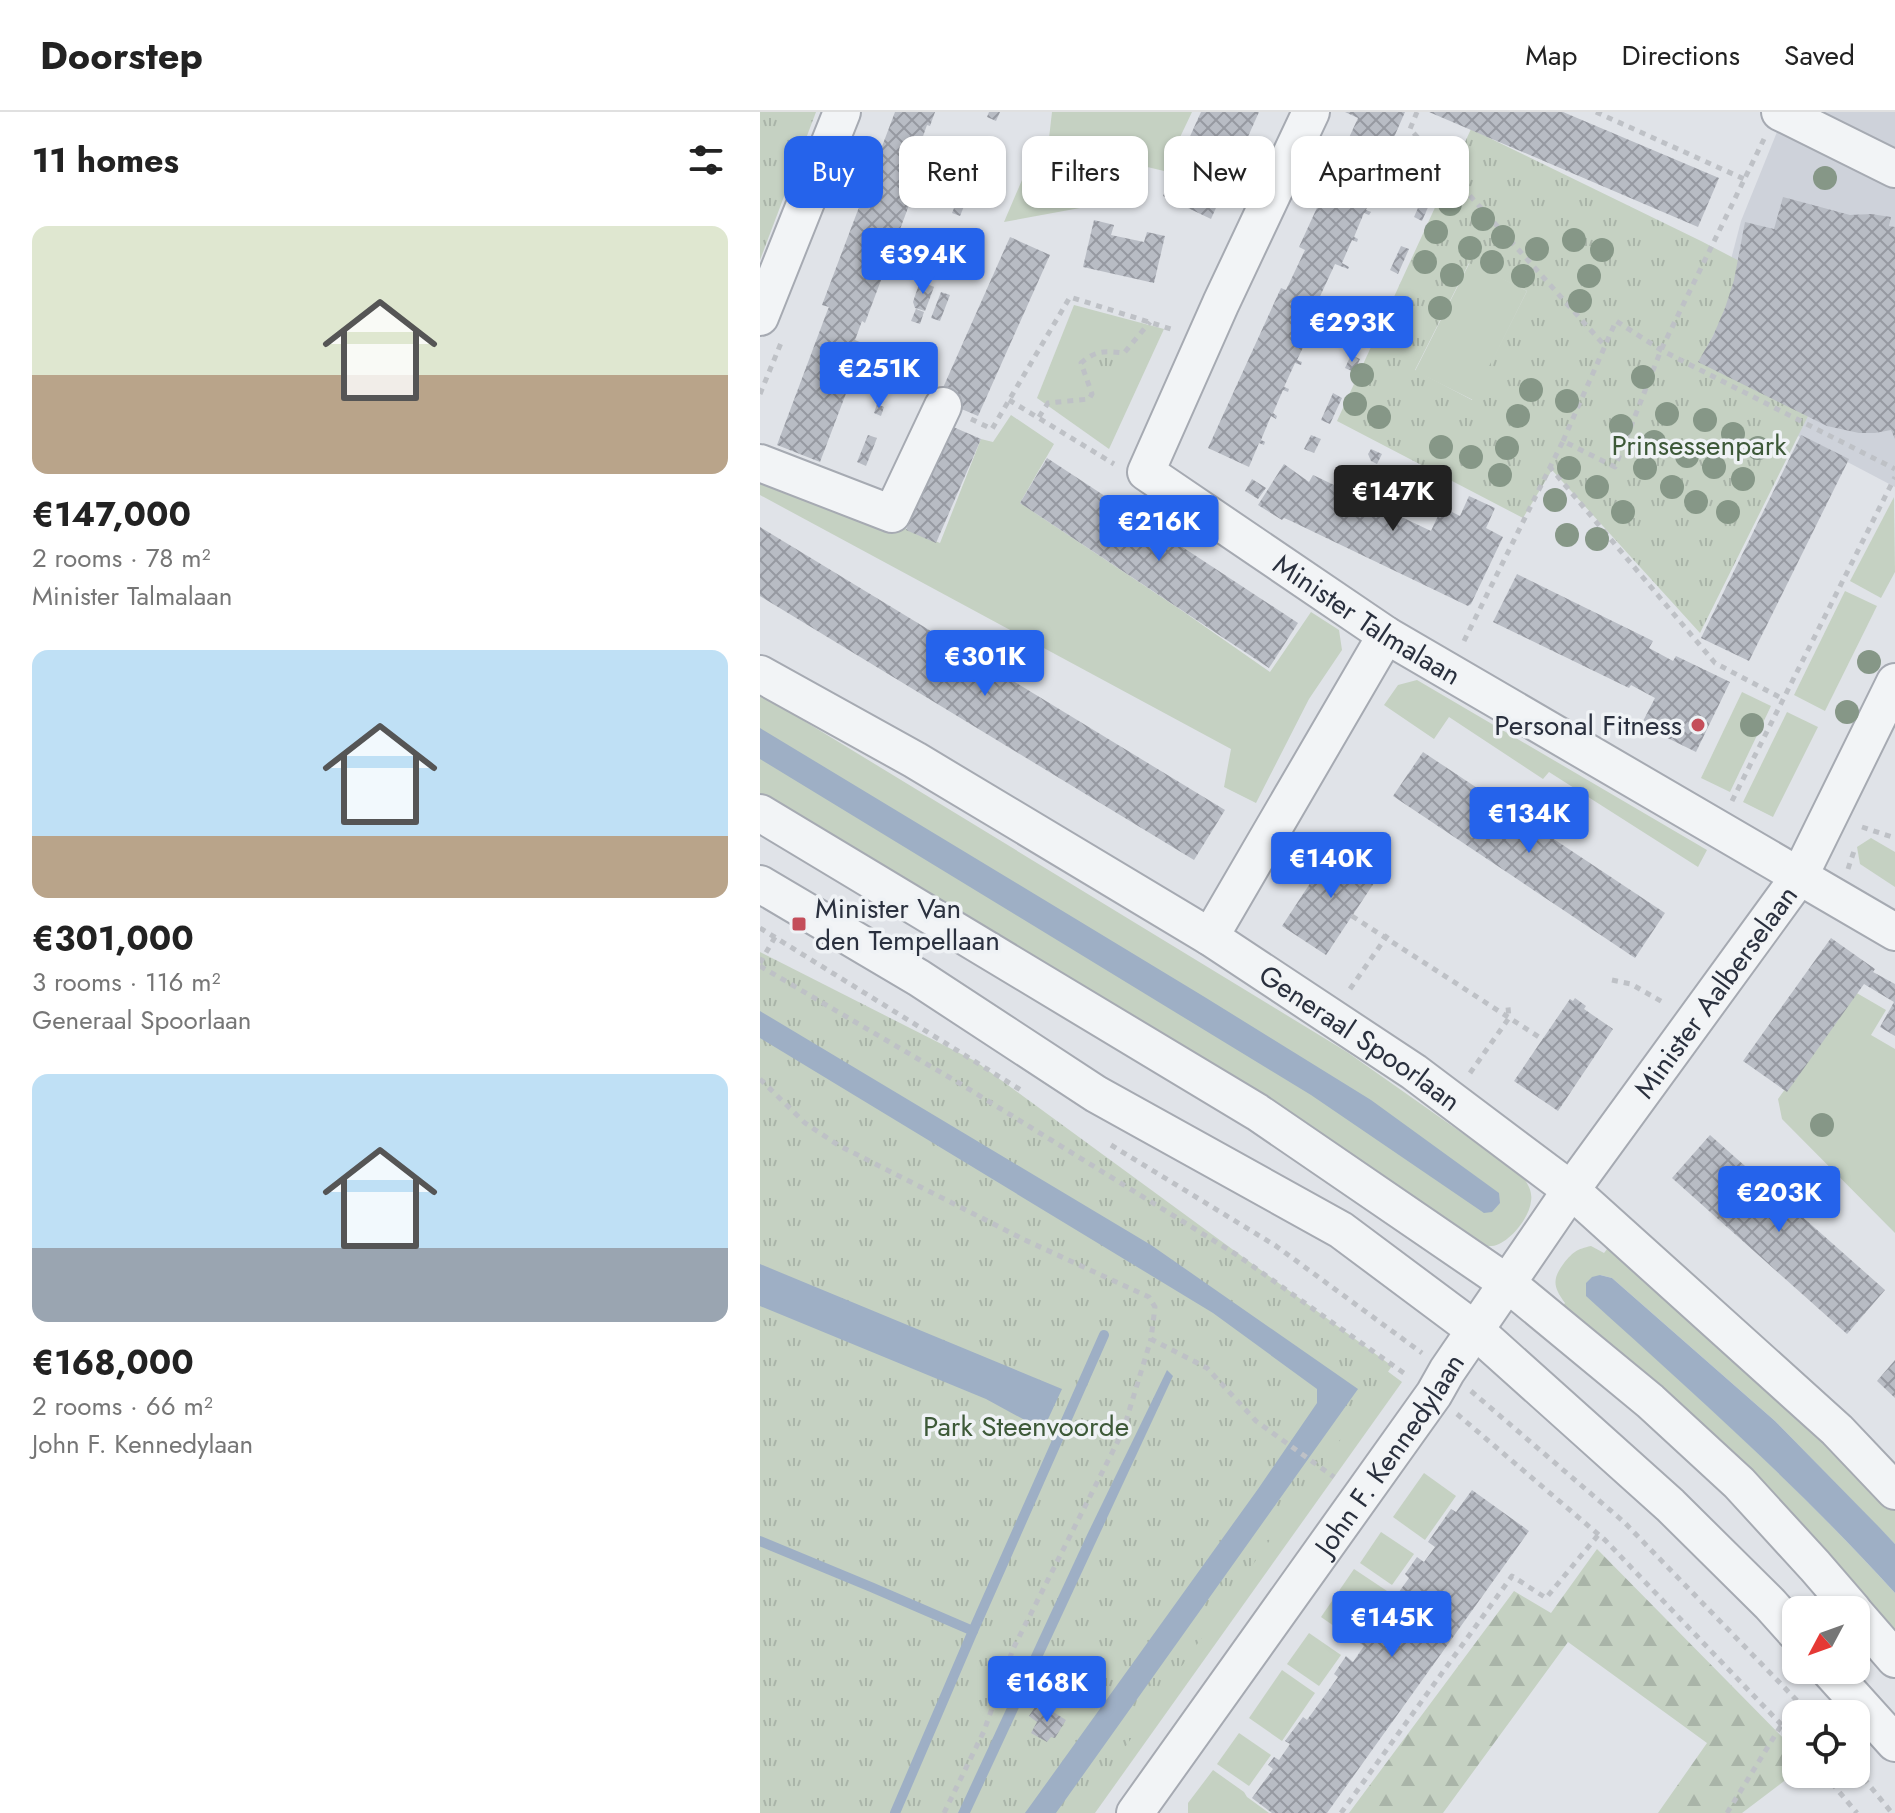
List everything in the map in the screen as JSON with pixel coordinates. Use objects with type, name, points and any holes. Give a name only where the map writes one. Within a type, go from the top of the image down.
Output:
[{"type":"street","points":[[760,317],[842,112]]},
{"type":"street","name":"Minister Talmalaan","points":[[1311,112],[1146,472],[1386,635],[1895,932]]},
{"type":"street","points":[[1772,126],[1895,169]]},
{"type":"street","points":[[760,463],[892,514],[943,406]]},
{"type":"street","points":[[1210,937],[1386,635]]},
{"type":"street","name":"Generaal Spoorlaan","points":[[760,674],[915,760],[1210,937],[1414,1072],[1571,1190],[1837,1430],[1895,1491]]},
{"type":"street","name":"Minister Aalberselaan","points":[[1507,1283],[1799,877],[1895,682]]},
{"type":"street","points":[[760,813],[1257,1112],[1507,1283],[1650,1401],[1739,1483],[1840,1596]]},
{"type":"street","points":[[760,884],[919,978],[1096,1094],[1341,1230],[1475,1330],[1670,1505],[1782,1617]]},
{"type":"street","name":"John F. Kennedylaan","points":[[1135,1813],[1441,1383],[1507,1283]]},
{"type":"street","points":[[1870,1630],[1895,1659]]},
{"type":"street","points":[[1842,1684],[1895,1743]]},
{"type":"path","points":[[1417,112],[1410,129],[1605,346]]},
{"type":"path","points":[[1596,112],[1745,180]]},
{"type":"path","points":[[1563,441],[1615,467],[1661,350],[1772,126]]},
{"type":"path","points":[[943,406],[992,429],[1070,297],[1171,329]]},
{"type":"path","points":[[1449,671],[1563,441],[1616,321],[1661,350],[1895,469]]},
{"type":"path","points":[[1039,417],[1048,403],[1089,399],[1092,394],[1081,363],[1092,354],[1107,351],[1124,353],[1150,322]]},
{"type":"path","points":[[1009,400],[1125,472]]},
{"type":"path","points":[[1549,466],[1715,663],[1783,699]]},
{"type":"path","points":[[1719,829],[1895,477]]},
{"type":"path","points":[[1847,869],[1862,826],[1895,838]]},
{"type":"path","points":[[1352,916],[1542,1039]]},
{"type":"path","points":[[760,928],[1036,1099]]},
{"type":"path","points":[[1347,993],[1391,930]]},
{"type":"path","points":[[775,937],[760,964],[959,1083],[1441,1383],[1599,1534],[1782,1724],[1727,1813]]},
{"type":"path","points":[[1612,980],[1631,984],[1670,1007]]},
{"type":"path","points":[[1468,1075],[1509,1018],[1508,1007]]},
{"type":"path","points":[[760,1079],[805,1123],[838,1145],[1025,1240],[1149,1297],[1155,1307],[1151,1339],[1123,1431],[1013,1649],[984,1731],[944,1813]]},
{"type":"path","points":[[1103,1140],[1276,1246],[1441,1383],[1624,1522],[1798,1700]]},
{"type":"path","points":[[1151,1339],[1207,1368],[1256,1421],[1315,1462]]},
{"type":"path","points":[[1341,1813],[1512,1576],[1546,1598],[1599,1534]]},
{"type":"path","points":[[1870,1786],[1892,1813]]},
{"type":"path","points":[[1836,1788],[1857,1813]]},
{"type":"shaded area","points":[[1785,112],[1895,112],[1895,487],[1705,387],[1708,348],[1741,221]]},
{"type":"green space","points":[[760,112],[816,112],[807,136],[784,136],[784,197],[760,260]]},
{"type":"green space","points":[[1052,112],[1192,112],[1181,136],[1164,136],[1164,171],[1148,167],[1148,136],[1049,136]]},
{"type":"green space","name":"Prinsessenpark","points":[[1471,129],[1749,266],[1705,351],[1812,408],[1700,633],[1552,470],[1523,518],[1337,421],[1435,208],[1469,208],[1468,136]],"holes":[[[1469,263],[1527,291],[1472,400],[1415,370]]]},
{"type":"green space","points":[[1022,180],[1022,208],[1080,208],[1004,222]]},
{"type":"green space","points":[[1470,262],[1527,291],[1473,400],[1415,371]]},
{"type":"green space","points":[[1074,305],[1164,329],[1109,449],[1037,398]]},
{"type":"green space","points":[[1096,356],[1126,356],[1123,380],[1115,389],[1093,388],[1085,365]]},
{"type":"green space","points":[[1011,415],[1054,444],[1020,503],[1270,672],[1311,612],[1339,630],[1342,650],[1309,699],[1256,803],[1224,787],[1231,749],[760,495],[760,467],[940,543],[981,439],[993,442]]},
{"type":"green space","points":[[1894,497],[1895,572],[1881,598],[1850,581]]},
{"type":"green space","points":[[1845,591],[1877,606],[1825,711],[1794,695]]},
{"type":"green space","points":[[1417,680],[1707,850],[1698,867],[1549,772],[1543,779],[1449,717],[1434,739],[1384,705],[1398,685]]},
{"type":"green space","points":[[1742,692],[1771,706],[1730,792],[1701,778]]},
{"type":"green space","points":[[760,694],[1347,1052],[1519,1173],[1531,1193],[1530,1207],[1523,1222],[1499,1244],[1485,1246],[1462,1240],[760,796]]},
{"type":"green space","points":[[1787,712],[1818,727],[1773,817],[1743,802]]},
{"type":"green space","points":[[1871,838],[1895,852],[1895,887],[1860,864],[1857,847]]},
{"type":"green space","name":"Park Steenvoorde","points":[[760,952],[975,1061],[1392,1366],[1079,1813],[760,1813]]},
{"type":"green space","points":[[760,972],[1351,1344],[1402,1382],[1095,1813],[1056,1813]]},
{"type":"green space","points":[[1855,992],[1886,1010],[1871,1035],[1895,1049],[1895,1233],[1782,1119],[1778,1099]]},
{"type":"green space","points":[[1611,1244],[1895,1507],[1895,1544],[1775,1421],[1612,1278],[1600,1275],[1587,1296],[1783,1478],[1895,1593],[1895,1637],[1870,1613],[1870,1596],[1852,1596],[1557,1314],[1565,1303],[1556,1283],[1557,1274],[1564,1263],[1582,1248],[1591,1246],[1604,1253]]},
{"type":"green space","points":[[1424,1473],[1456,1496],[1425,1540],[1393,1517]]},
{"type":"green space","points":[[1381,1532],[1414,1554],[1392,1585],[1360,1563]]},
{"type":"green space","points":[[1597,1549],[1782,1737],[1782,1783],[1742,1813],[1658,1813],[1707,1743],[1568,1642],[1443,1813],[1349,1813],[1514,1591],[1551,1613]]},
{"type":"green space","points":[[1354,1569],[1387,1591],[1354,1640],[1321,1617]]},
{"type":"green space","points":[[1309,1633],[1341,1655],[1319,1686],[1287,1664]]},
{"type":"green space","points":[[1282,1670],[1315,1693],[1282,1741],[1249,1718]]},
{"type":"green space","points":[[1239,1733],[1271,1755],[1249,1786],[1217,1764]]},
{"type":"green space","points":[[1213,1770],[1269,1813],[1188,1813],[1188,1803]]},
{"type":"water","points":[[760,728],[1371,1100],[1499,1193],[1500,1203],[1492,1212],[1484,1213],[1311,1095],[760,759]]},
{"type":"water","points":[[760,1011],[1151,1245],[1358,1389],[1056,1813],[1025,1813],[1258,1489],[1317,1403],[1317,1389],[1213,1313],[760,1038]]},
{"type":"water","points":[[760,1264],[1062,1389],[1043,1430],[986,1399],[760,1306]]},
{"type":"water","points":[[1600,1275],[1612,1278],[1775,1421],[1895,1544],[1895,1593],[1783,1478],[1586,1296],[1586,1283]]},
{"type":"water","points":[[1167,1370],[1173,1376],[970,1813],[958,1813],[1086,1537]]},
{"type":"building","points":[[895,112],[935,112],[923,136],[899,136],[899,208],[908,208],[865,323],[862,321],[855,340],[869,346],[865,355],[861,354],[820,462],[777,445],[829,307],[822,305],[859,208],[883,208],[883,144]]},
{"type":"building","points":[[989,112],[1000,112],[996,121],[987,117]]},
{"type":"building","points":[[1201,112],[1259,112],[1248,136],[1190,136]]},
{"type":"building","points":[[1345,112],[1405,112],[1395,136],[1350,136],[1358,118]]},
{"type":"building","points":[[1429,112],[1563,112],[1719,178],[1698,227]]},
{"type":"building","points":[[1783,197],[1850,215],[1891,217],[1889,226],[1895,227],[1895,439],[1891,430],[1859,433],[1827,426],[1698,362],[1725,308],[1734,280],[1745,222],[1774,229]]},
{"type":"building","points":[[954,208],[963,208],[960,216],[952,213]]},
{"type":"building","points":[[1188,208],[1216,208],[1211,219]]},
{"type":"building","points":[[1317,208],[1367,208],[1371,212],[1369,215],[1364,213],[1354,237],[1358,239],[1357,242],[1352,240],[1342,263],[1348,269],[1335,264],[1316,305],[1321,307],[1310,333],[1314,335],[1313,338],[1308,337],[1297,360],[1302,362],[1301,365],[1295,363],[1284,387],[1289,389],[1288,392],[1283,390],[1273,413],[1276,419],[1271,416],[1261,440],[1265,442],[1264,445],[1259,443],[1249,467],[1208,448],[1281,288],[1286,290],[1305,250],[1299,247]]},
{"type":"building","points":[[1418,208],[1428,208],[1422,221],[1414,217]]},
{"type":"building","points":[[1094,220],[1114,225],[1111,235],[1144,242],[1147,232],[1165,236],[1154,283],[1083,267]]},
{"type":"building","points":[[961,237],[970,241],[960,267],[952,264]]},
{"type":"building","points":[[1010,237],[1050,255],[978,416],[938,399]]},
{"type":"building","points":[[942,240],[950,243],[939,269],[929,264]]},
{"type":"building","points":[[1401,246],[1409,249],[1398,274],[1390,270]]},
{"type":"building","points":[[920,281],[934,287],[925,311],[915,308],[913,302]]},
{"type":"building","points":[[941,292],[950,295],[940,321],[931,318]]},
{"type":"building","points":[[916,309],[924,312],[920,324],[911,321]]},
{"type":"building","points":[[921,345],[929,347],[919,374],[912,371]]},
{"type":"building","points":[[1351,355],[1360,359],[1354,372],[1345,368]]},
{"type":"building","points":[[1333,393],[1342,398],[1330,424],[1321,420]]},
{"type":"building","points":[[877,404],[884,407],[881,416],[874,413]]},
{"type":"building","points":[[951,426],[981,439],[936,543],[906,530]]},
{"type":"building","points":[[868,435],[877,438],[866,466],[857,462]]},
{"type":"building","points":[[1311,435],[1321,439],[1314,453],[1304,449]]},
{"type":"building","points":[[1801,435],[1849,459],[1749,661],[1701,638]]},
{"type":"building","points":[[1371,449],[1382,454],[1377,464],[1371,461],[1368,454]]},
{"type":"building","points":[[1047,458],[1298,623],[1269,668],[1020,503]]},
{"type":"building","points":[[1284,464],[1309,482],[1313,475],[1431,531],[1442,507],[1460,516],[1469,496],[1495,508],[1486,528],[1503,537],[1471,604],[1468,606],[1291,521],[1282,520],[1258,505]]},
{"type":"building","points":[[1252,479],[1266,488],[1258,499],[1245,491]]},
{"type":"building","points":[[760,527],[1225,810],[1194,860],[760,596]]},
{"type":"building","points":[[1517,574],[1653,641],[1649,648],[1673,661],[1676,656],[1730,682],[1696,752],[1641,725],[1655,698],[1493,622]]},
{"type":"building","points":[[1423,752],[1665,913],[1635,958],[1393,796]]},
{"type":"building","points":[[1336,844],[1380,874],[1326,955],[1282,926]]},
{"type":"building","points":[[1831,938],[1875,969],[1873,972],[1895,984],[1895,1036],[1880,1027],[1894,1002],[1864,984],[1787,1092],[1743,1061]]},
{"type":"building","points":[[1575,998],[1586,1006],[1584,1009],[1613,1029],[1558,1111],[1514,1081],[1570,999],[1573,1001]]},
{"type":"building","points":[[1710,1135],[1885,1290],[1847,1334],[1672,1178]]},
{"type":"building","points":[[1895,1360],[1895,1398],[1877,1381]]},
{"type":"building","points":[[1472,1490],[1529,1531],[1327,1813],[1272,1813],[1252,1798],[1273,1769],[1268,1765],[1274,1757],[1279,1760],[1290,1744],[1285,1741],[1303,1717],[1307,1720],[1323,1698],[1338,1677],[1334,1674],[1346,1656],[1353,1662],[1364,1646],[1357,1641],[1381,1608],[1385,1611],[1409,1578],[1405,1574],[1417,1557],[1424,1562],[1435,1547],[1428,1542],[1451,1509],[1456,1512]]},
{"type":"building","points":[[1035,1707],[1044,1713],[1047,1708],[1066,1720],[1055,1738],[1051,1737],[1047,1742],[1031,1733],[1037,1722],[1029,1716]]},
{"type":"waterway","points":[[895,1813],[1104,1335]]},
{"type":"waterway","points":[[760,1541],[973,1631]]},
{"type":"place","name":"Personal Fitness","points":[[1698,725]]},
{"type":"place","name":"Minister Van den Tempellaan","points":[[799,924]]}]
